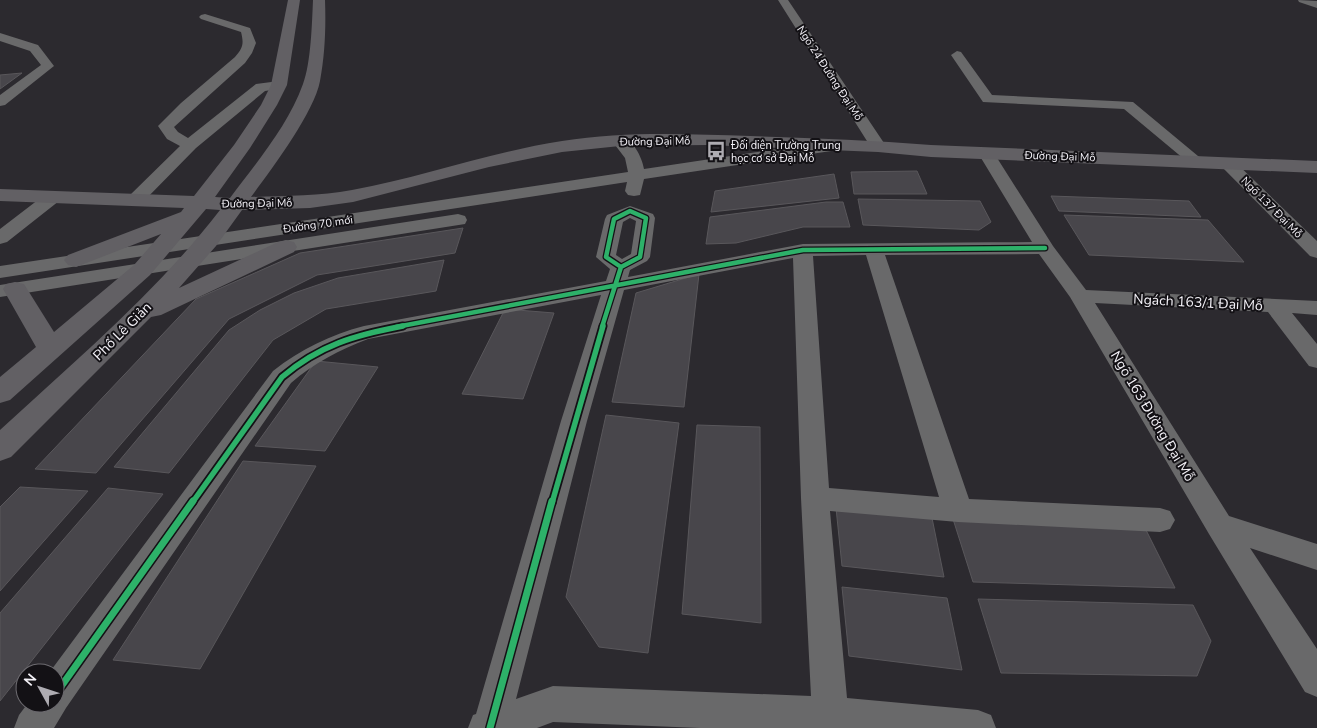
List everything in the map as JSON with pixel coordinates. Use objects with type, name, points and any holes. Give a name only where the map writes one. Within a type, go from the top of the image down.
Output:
[{"type":"main road","points":[[0,393],[142,270],[196,209],[270,105],[279,84],[294,0]]},
{"type":"main road","name":"Phố Lê Giản","points":[[0,449],[137,318],[208,241],[272,156],[300,109],[312,84],[319,31],[319,0]]},
{"type":"main road","name":"Đường Đại Mỗ","points":[[0,195],[135,200],[196,209],[235,204],[310,202],[352,196],[488,162],[562,146],[620,141],[706,140],[878,146],[932,151],[1317,167]]},
{"type":"main road","points":[[76,260],[196,209]]},
{"type":"main road","points":[[137,318],[286,247]]},
{"type":"main road","points":[[5,284],[51,349]]},
{"type":"street","name":"Ngõ 24 Đường Đại Mỗ","points":[[783,0],[878,146]]},
{"type":"street","points":[[1303,0],[1317,6]]},
{"type":"street","points":[[190,144],[173,136],[168,132],[166,126],[179,112],[240,60],[248,50],[250,43],[246,30],[205,17]]},
{"type":"street","points":[[0,102],[48,66],[34,48],[1,38]]},
{"type":"street","points":[[957,55],[988,99],[1128,105],[1196,161]]},
{"type":"street","points":[[135,200],[190,144],[261,87],[279,84]]},
{"type":"street","points":[[620,141],[631,152],[636,164],[636,184],[630,211]]},
{"type":"street","points":[[636,184],[838,145]]},
{"type":"street","name":"Ngõ 163 Đường Đại Mỗ","points":[[986,153],[1046,248],[1080,296],[1219,525],[1317,680]]},
{"type":"street","name":"Ngõ 137 Đại Mỗ","points":[[1227,163],[1317,252]]},
{"type":"street","name":"Đường 70 mới","points":[[5,284],[76,260],[163,246],[636,184]]},
{"type":"street","name":"Đường 70 mới","points":[[5,284],[142,270],[188,263],[636,184]]},
{"type":"street","points":[[0,238],[53,198]]},
{"type":"street","points":[[489,728],[574,421],[618,276],[640,257],[646,218],[630,211]]},
{"type":"street","points":[[618,276],[606,257],[614,219],[630,211]]},
{"type":"street","points":[[65,681],[282,377],[304,357],[332,343],[364,333],[618,276],[803,250],[874,251],[1046,248]]},
{"type":"street","points":[[803,250],[815,498],[830,715]]},
{"type":"street","points":[[874,251],[958,510]]},
{"type":"street","name":"Ngách 163/1 Đại Mỗ","points":[[1080,296],[1317,308]]},
{"type":"street","points":[[1275,306],[1317,360]]},
{"type":"street","points":[[815,498],[958,510],[1160,520]]},
{"type":"street","points":[[1219,525],[1317,557]]},
{"type":"street","points":[[489,728],[553,704],[830,715],[978,728]]},
{"type":"street","points":[[32,728],[43,713]]},
{"type":"building","points":[[22,73],[0,89],[0,75]]},
{"type":"building","points":[[917,171],[927,194],[854,194],[851,172]]},
{"type":"building","points":[[834,174],[839,198],[711,212],[715,191]]},
{"type":"building","points":[[1051,196],[1189,201],[1201,217],[1059,211]]},
{"type":"building","points":[[858,199],[980,201],[991,222],[979,230],[863,225]]},
{"type":"building","points":[[826,202],[843,202],[850,227],[803,227],[736,243],[706,244],[710,217]]},
{"type":"building","points":[[1064,215],[1208,220],[1244,262],[1089,255]]},
{"type":"building","points":[[463,228],[455,253],[317,275],[229,319],[96,473],[35,469],[196,299],[300,253]]},
{"type":"building","points":[[444,260],[436,291],[326,309],[273,340],[169,473],[114,467],[229,330],[260,310],[294,293],[338,278]]},
{"type":"building","points":[[699,274],[684,407],[612,402],[636,293]]},
{"type":"building","points":[[505,309],[554,313],[523,399],[462,394]]},
{"type":"building","points":[[316,361],[378,367],[325,451],[255,446]]},
{"type":"building","points":[[606,415],[679,423],[648,653],[599,647],[566,597]]},
{"type":"building","points":[[697,425],[760,427],[761,623],[682,614]]},
{"type":"building","points":[[243,461],[316,466],[200,669],[113,660]]},
{"type":"building","points":[[20,487],[88,491],[0,591],[0,507]]},
{"type":"building","points":[[108,488],[163,494],[30,663],[15,663],[15,682],[0,701],[0,613]]},
{"type":"building","points":[[836,508],[932,518],[944,577],[842,566]]},
{"type":"building","points":[[953,519],[1145,528],[1175,588],[973,582]]},
{"type":"building","points":[[842,587],[947,598],[962,670],[849,656]]},
{"type":"building","points":[[978,599],[1193,605],[1211,641],[1197,676],[1001,673]]},
{"type":"cycle path","points":[[490,728],[574,421],[615,285],[621,267],[640,257],[646,218],[630,211],[614,219],[606,257],[621,267]]},
{"type":"cycle path","points":[[65,681],[282,377],[311,355],[340,341],[364,333],[803,250],[1045,248]]},
{"type":"place","name":"Đối diện Trường Trung học cơ sở Đại Mỗ","points":[[716,151]]}]
